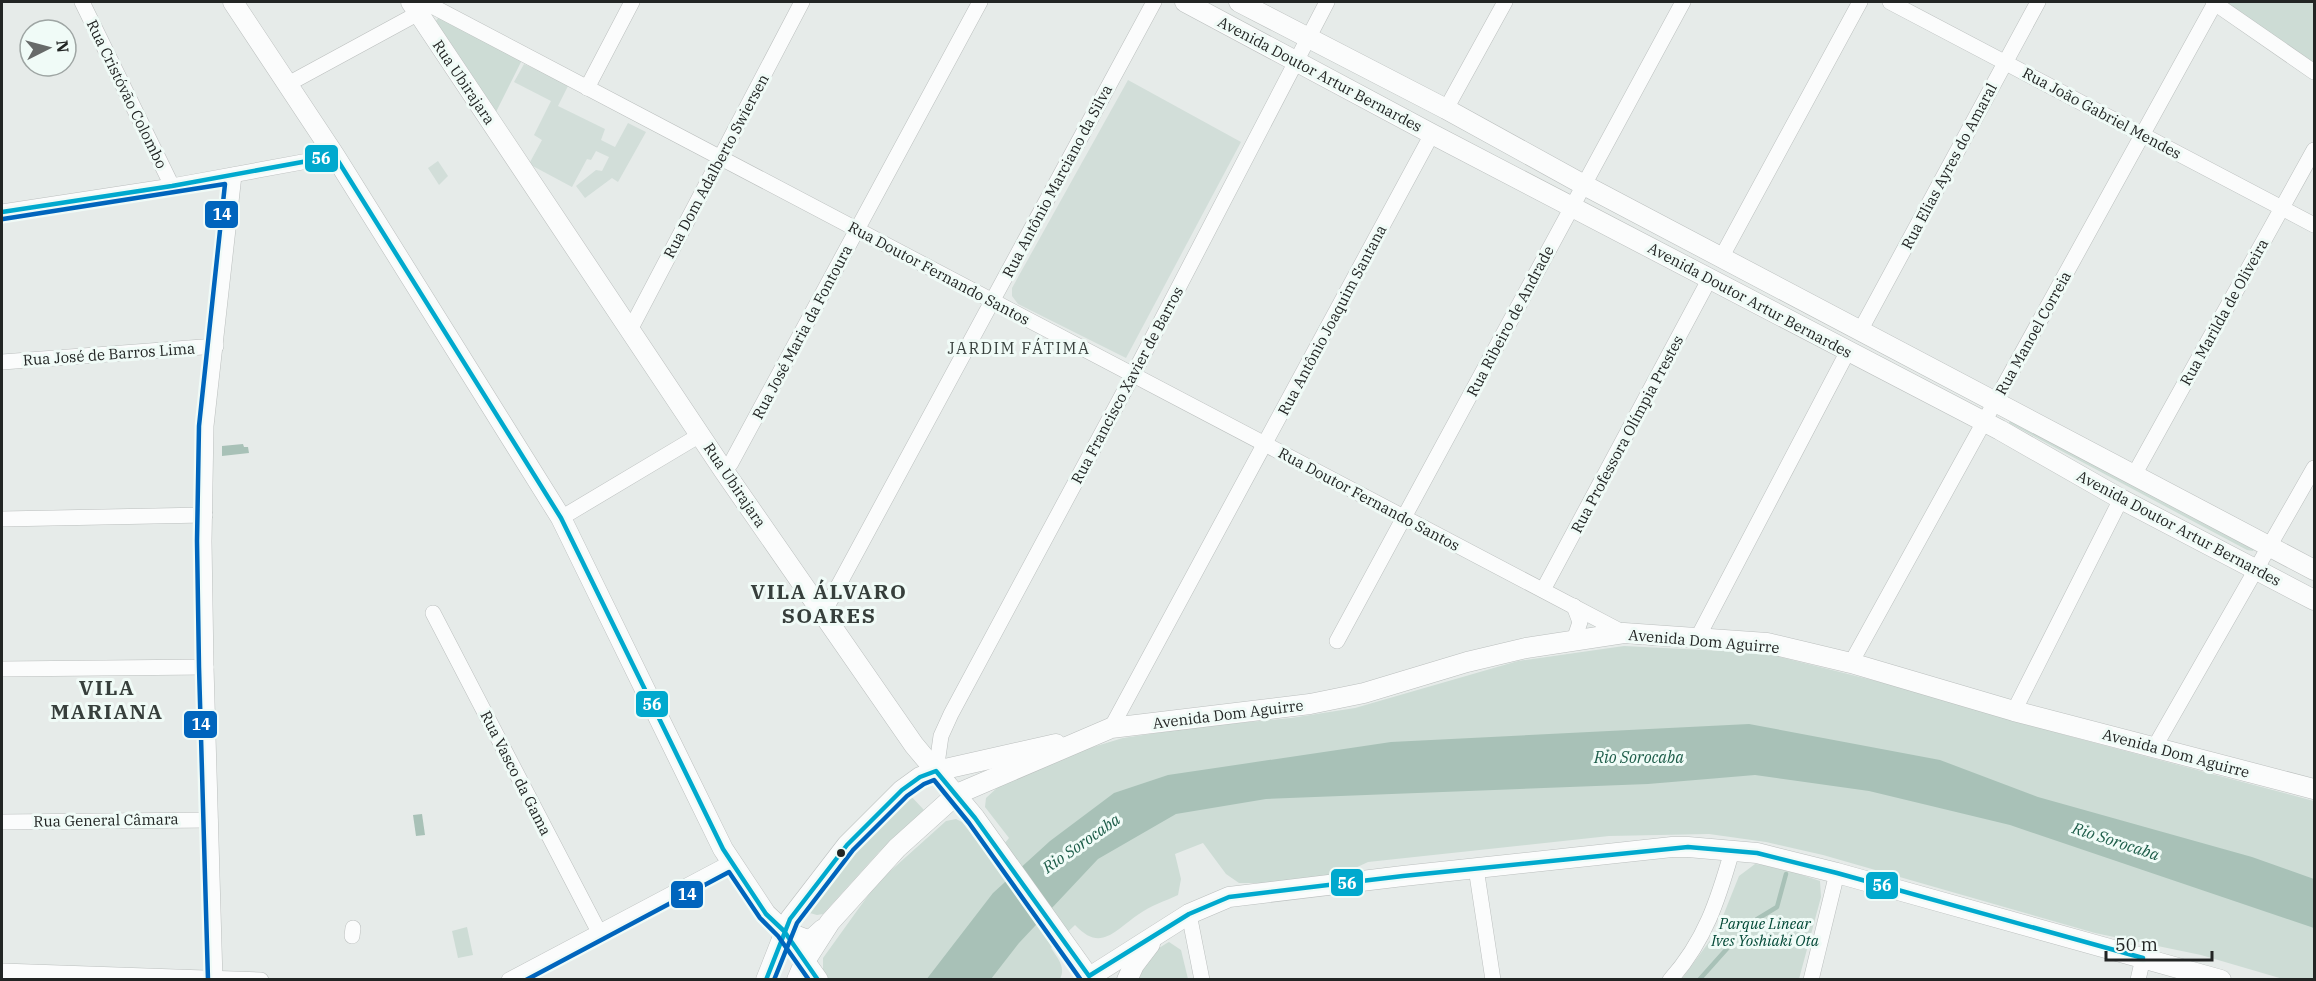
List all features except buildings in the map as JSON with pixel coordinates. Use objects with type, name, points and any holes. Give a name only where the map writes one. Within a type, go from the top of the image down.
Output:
[{"type":"main road","points":[[233,2],[335,156],[561,518],[723,849],[766,914],[784,931],[818,980]]},
{"type":"main road","name":"Avenida Doutor Artur Bernardes","points":[[1185,2],[1432,134],[1984,422],[2121,499],[2314,600]]},
{"type":"main road","name":"Avenida Doutor Artur Bernardes","points":[[1239,2],[1446,109],[1721,258],[2314,570]]},
{"type":"main road","name":"Rua Ubirajara","points":[[425,5],[630,330],[724,471],[914,745],[957,795],[1088,978]]},
{"type":"main road","name":"Avenida Dom Aguirre","points":[[797,980],[805,961],[830,922],[897,848],[957,795],[1038,761],[1087,737],[1111,728],[1310,704],[1364,693],[1467,662],[1526,648],[1624,633],[1767,643],[1851,663],[2014,711],[2314,789]]},
{"type":"main road","name":"Avenida Dom Aguirre","points":[[766,980],[790,919],[847,845],[902,790],[920,777],[936,771],[1087,737]]},
{"type":"main road","points":[[1088,978],[1189,914],[1229,897],[1672,847],[1757,853],[1837,873],[2221,980]]},
{"type":"main road","points":[[784,931],[808,940],[830,922]]},
{"type":"main road","points":[[1127,980],[1134,965],[1157,935]]},
{"type":"street","name":"Rua Cristóvão Colombo","points":[[82,2],[172,186]]},
{"type":"street","points":[[588,88],[632,2]]},
{"type":"street","name":"Rua Dom Adalberto Swiersen","points":[[630,330],[802,2]]},
{"type":"street","name":"Rua José Maria da Fontoura","points":[[724,471],[731,463],[980,2]]},
{"type":"street","name":"Rua Antônio Marciano da Silva","points":[[823,614],[1154,2]]},
{"type":"street","name":"Rua Francisco Xavier de Barros","points":[[936,771],[941,736],[951,714],[1133,375],[1327,2]]},
{"type":"street","points":[[1446,109],[1505,2]]},
{"type":"street","name":"Rua Ribeiro de Andrade","points":[[1337,641],[1683,2]]},
{"type":"street","points":[[1721,258],[1860,2]]},
{"type":"street","name":"Rua João Gabriel Mendes","points":[[1890,2],[2314,225]]},
{"type":"street","name":"Rua Elias Ayres do Amaral","points":[[1860,331],[2038,2]]},
{"type":"street","points":[[2214,2],[2314,72]]},
{"type":"street","name":"Rua Manoel Correia","points":[[1851,663],[2214,2]]},
{"type":"street","points":[[288,84],[425,5]]},
{"type":"street","name":"Rua Doutor Fernando Santos","points":[[425,5],[588,88],[1624,633]]},
{"type":"street","name":"Rua Antônio Joaquim Santana","points":[[1111,728],[1432,134]]},
{"type":"street","name":"Rua Marilda de Oliveira","points":[[2134,475],[2314,150]]},
{"type":"street","points":[[2,212],[172,186],[335,156]]},
{"type":"street","points":[[215,978],[206,667],[206,426],[234,175]]},
{"type":"street","name":"Rua Professora Olímpia Prestes","points":[[1543,590],[1710,278]]},
{"type":"street","name":"Rua José de Barros Lima","points":[[2,362],[216,346]]},
{"type":"street","points":[[1698,637],[1848,351]]},
{"type":"street","points":[[561,518],[700,435]]},
{"type":"street","points":[[2154,748],[2314,468]]},
{"type":"street","points":[[2014,711],[2121,499]]},
{"type":"street","points":[[2,519],[205,515]]},
{"type":"street","points":[[1574,606],[1580,622],[1574,640]]},
{"type":"street","name":"Rua Vasco da Gama","points":[[433,613],[599,932]]},
{"type":"street","points":[[2,669],[206,667]]},
{"type":"street","name":"Rua General Câmara","points":[[2,822],[210,820]]},
{"type":"street","points":[[1670,980],[1688,960],[1710,920],[1732,851]]},
{"type":"street","points":[[509,980],[732,862]]},
{"type":"street","points":[[1476,868],[1493,980]]},
{"type":"street","points":[[1811,980],[1837,873]]},
{"type":"street","points":[[1189,914],[1202,980]]},
{"type":"street","points":[[2138,980],[2143,958]]},
{"type":"street","points":[[2,971],[261,980]]},
{"type":"shaded area","points":[[524,64],[569,84],[558,106],[605,129],[601,140],[615,147],[628,123],[646,132],[618,182],[612,178],[585,198],[576,186],[596,170],[602,171],[609,157],[596,151],[591,160],[587,159],[572,187],[529,164],[542,140],[534,135],[551,101],[514,82]]},
{"type":"shaded area","points":[[1128,80],[1241,142],[1126,358],[1018,304],[1012,296],[1012,288]]},
{"type":"shaded area","points":[[438,161],[448,176],[439,185],[428,168]]},
{"type":"green space","points":[[2225,2],[2314,2],[2314,63]]},
{"type":"green space","points":[[439,17],[522,60],[494,116],[435,22]]},
{"type":"green space","points":[[2012,416],[2255,548],[2253,551],[2247,550],[2009,423]]},
{"type":"green space","points":[[1624,646],[1764,653],[1912,690],[2065,735],[2314,801],[2314,979],[2283,979],[2201,955],[2095,933],[1823,855],[1766,842],[1709,834],[1609,836],[1368,862],[1336,877],[1268,883],[1239,883],[1226,874],[1203,843],[1175,854],[1181,879],[1178,895],[1143,911],[1108,936],[1093,937],[1075,925],[1051,948],[1062,967],[1060,979],[825,980],[823,958],[877,883],[946,821],[956,819],[962,822],[991,859],[1009,838],[985,807],[986,798],[998,787],[1083,750],[1123,738],[1355,708],[1518,661]]},
{"type":"green space","points":[[908,793],[924,810],[879,852],[823,914],[806,912],[846,855]]},
{"type":"green space","name":"Parque Linear Ives Yoshiaki Ota","points":[[1755,864],[1775,866],[1820,881],[1821,897],[1799,979],[1681,980],[1717,931],[1739,876]]},
{"type":"green space","points":[[467,927],[473,955],[458,958],[452,931]]},
{"type":"green space","points":[[1169,942],[1181,950],[1188,979],[1137,980],[1148,957]]},
{"type":"water","points":[[243,444],[244,447],[248,447],[249,453],[222,456],[222,446]]},
{"type":"water","name":"Rio Sorocaba","points":[[1749,724],[1940,760],[2038,797],[2252,857],[2314,879],[2314,928],[2010,825],[1869,791],[1755,775],[1648,784],[1266,799],[1176,814],[1098,859],[1019,943],[991,979],[926,980],[993,893],[1050,841],[1114,793],[1168,775],[1391,742]]},
{"type":"water","points":[[422,814],[425,835],[416,836],[413,815]]},
{"type":"waterway","points":[[1699,980],[1749,924],[1777,907],[1786,874]]},
{"type":"transit line","name":"56","points":[[2,212],[172,186],[335,156],[561,518],[723,849],[766,914],[784,931],[818,980]]},
{"type":"transit line","name":"14","points":[[3,219],[225,184],[199,426],[197,541],[199,667],[208,980]]},
{"type":"transit line","name":"56","points":[[766,980],[790,919],[847,845],[902,790],[920,777],[936,771],[975,818],[1089,976],[1189,914],[1229,897],[1403,876],[1688,847],[1757,853],[2143,958]]},
{"type":"transit line","name":"14","points":[[774,980],[797,923],[853,850],[907,796],[934,780],[969,823],[1081,980]]},
{"type":"transit line","name":"14","points":[[526,980],[729,872],[760,918],[778,936],[809,980]]},
{"type":"district","name":"JARDIM FÁTIMA","points":[[1019,348]]},
{"type":"district","name":"VILA ÁLVARO SOARES","points":[[829,603]]},
{"type":"district","name":"VILA MARIANA","points":[[107,699]]}]
